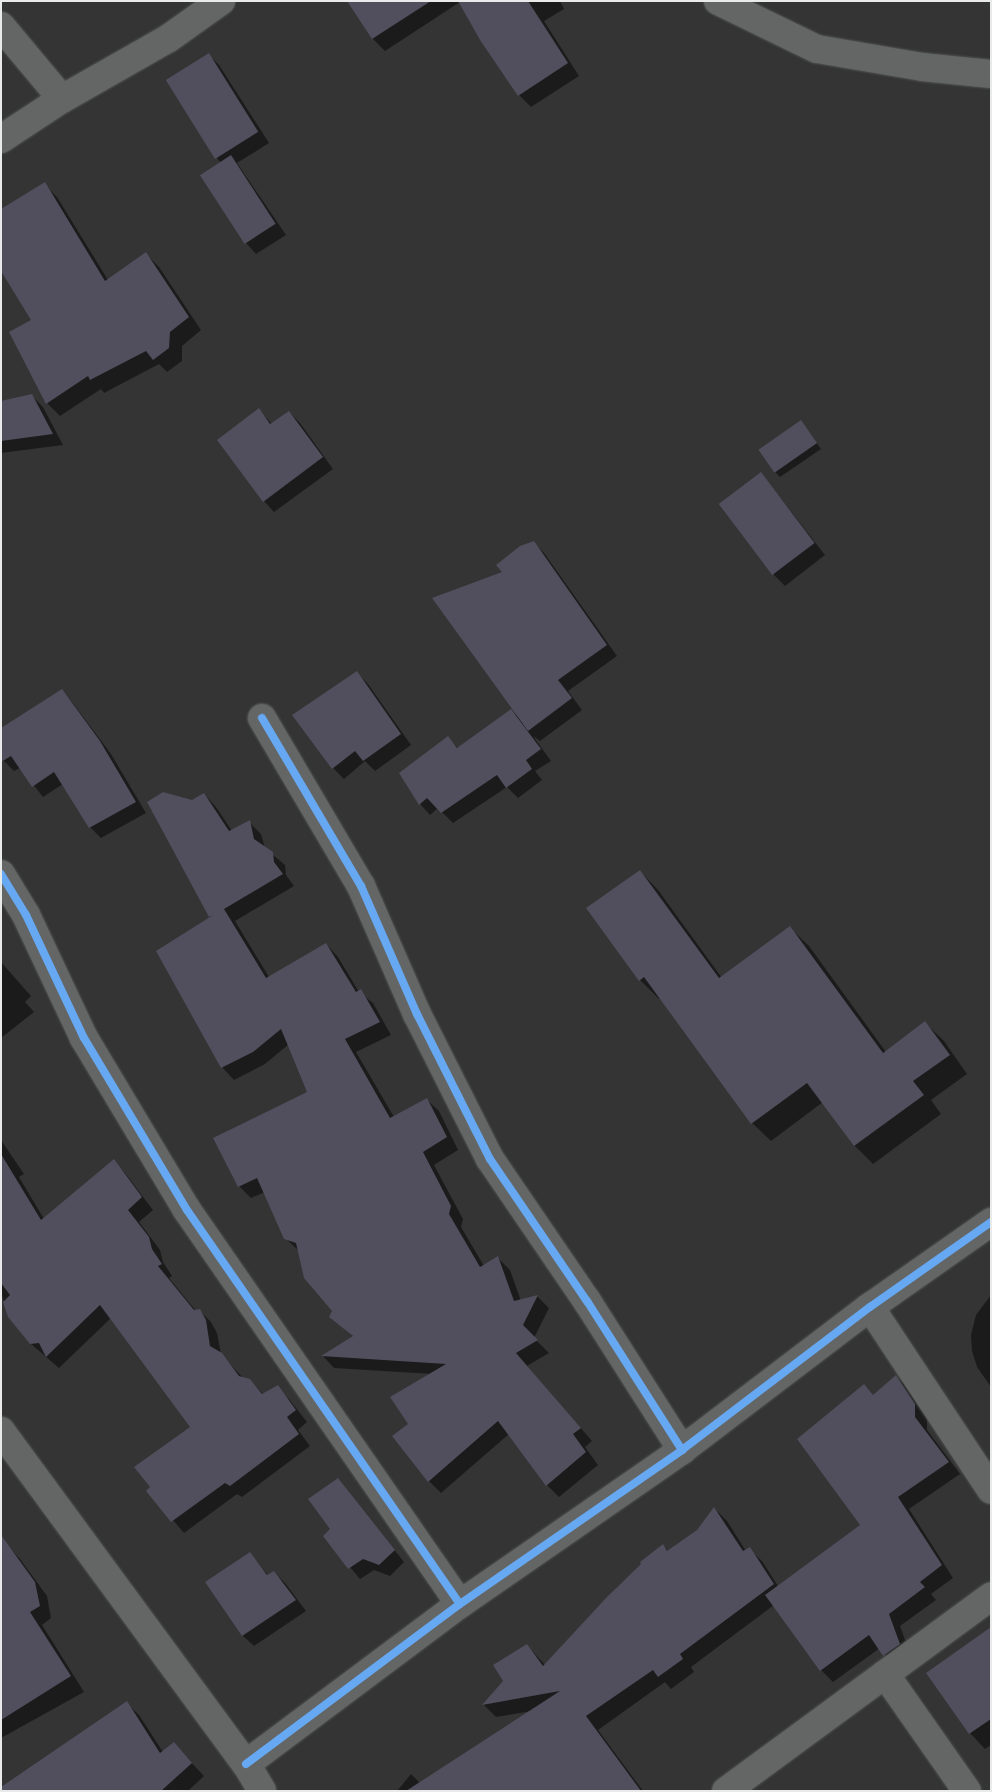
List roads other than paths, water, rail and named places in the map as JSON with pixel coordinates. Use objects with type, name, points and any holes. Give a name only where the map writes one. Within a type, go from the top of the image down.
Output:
[{"type":"street","points":[[1,139],[62,99],[169,38],[221,1]]},
{"type":"street","points":[[718,1],[817,49],[922,67],[991,74]]},
{"type":"street","points":[[1,26],[62,99]]},
{"type":"street","points":[[262,718],[361,886],[417,1014],[490,1159],[587,1302],[682,1450]]},
{"type":"street","points":[[1,874],[26,915],[84,1038],[187,1210],[460,1604]]},
{"type":"street","points":[[246,1764],[460,1604],[682,1450],[870,1308],[991,1222]]},
{"type":"street","points":[[870,1308],[991,1490]]},
{"type":"street","points":[[1,1431],[246,1764],[262,1791]]},
{"type":"street","points":[[726,1791],[991,1596]]},
{"type":"street","points":[[885,1674],[967,1791]]}]
